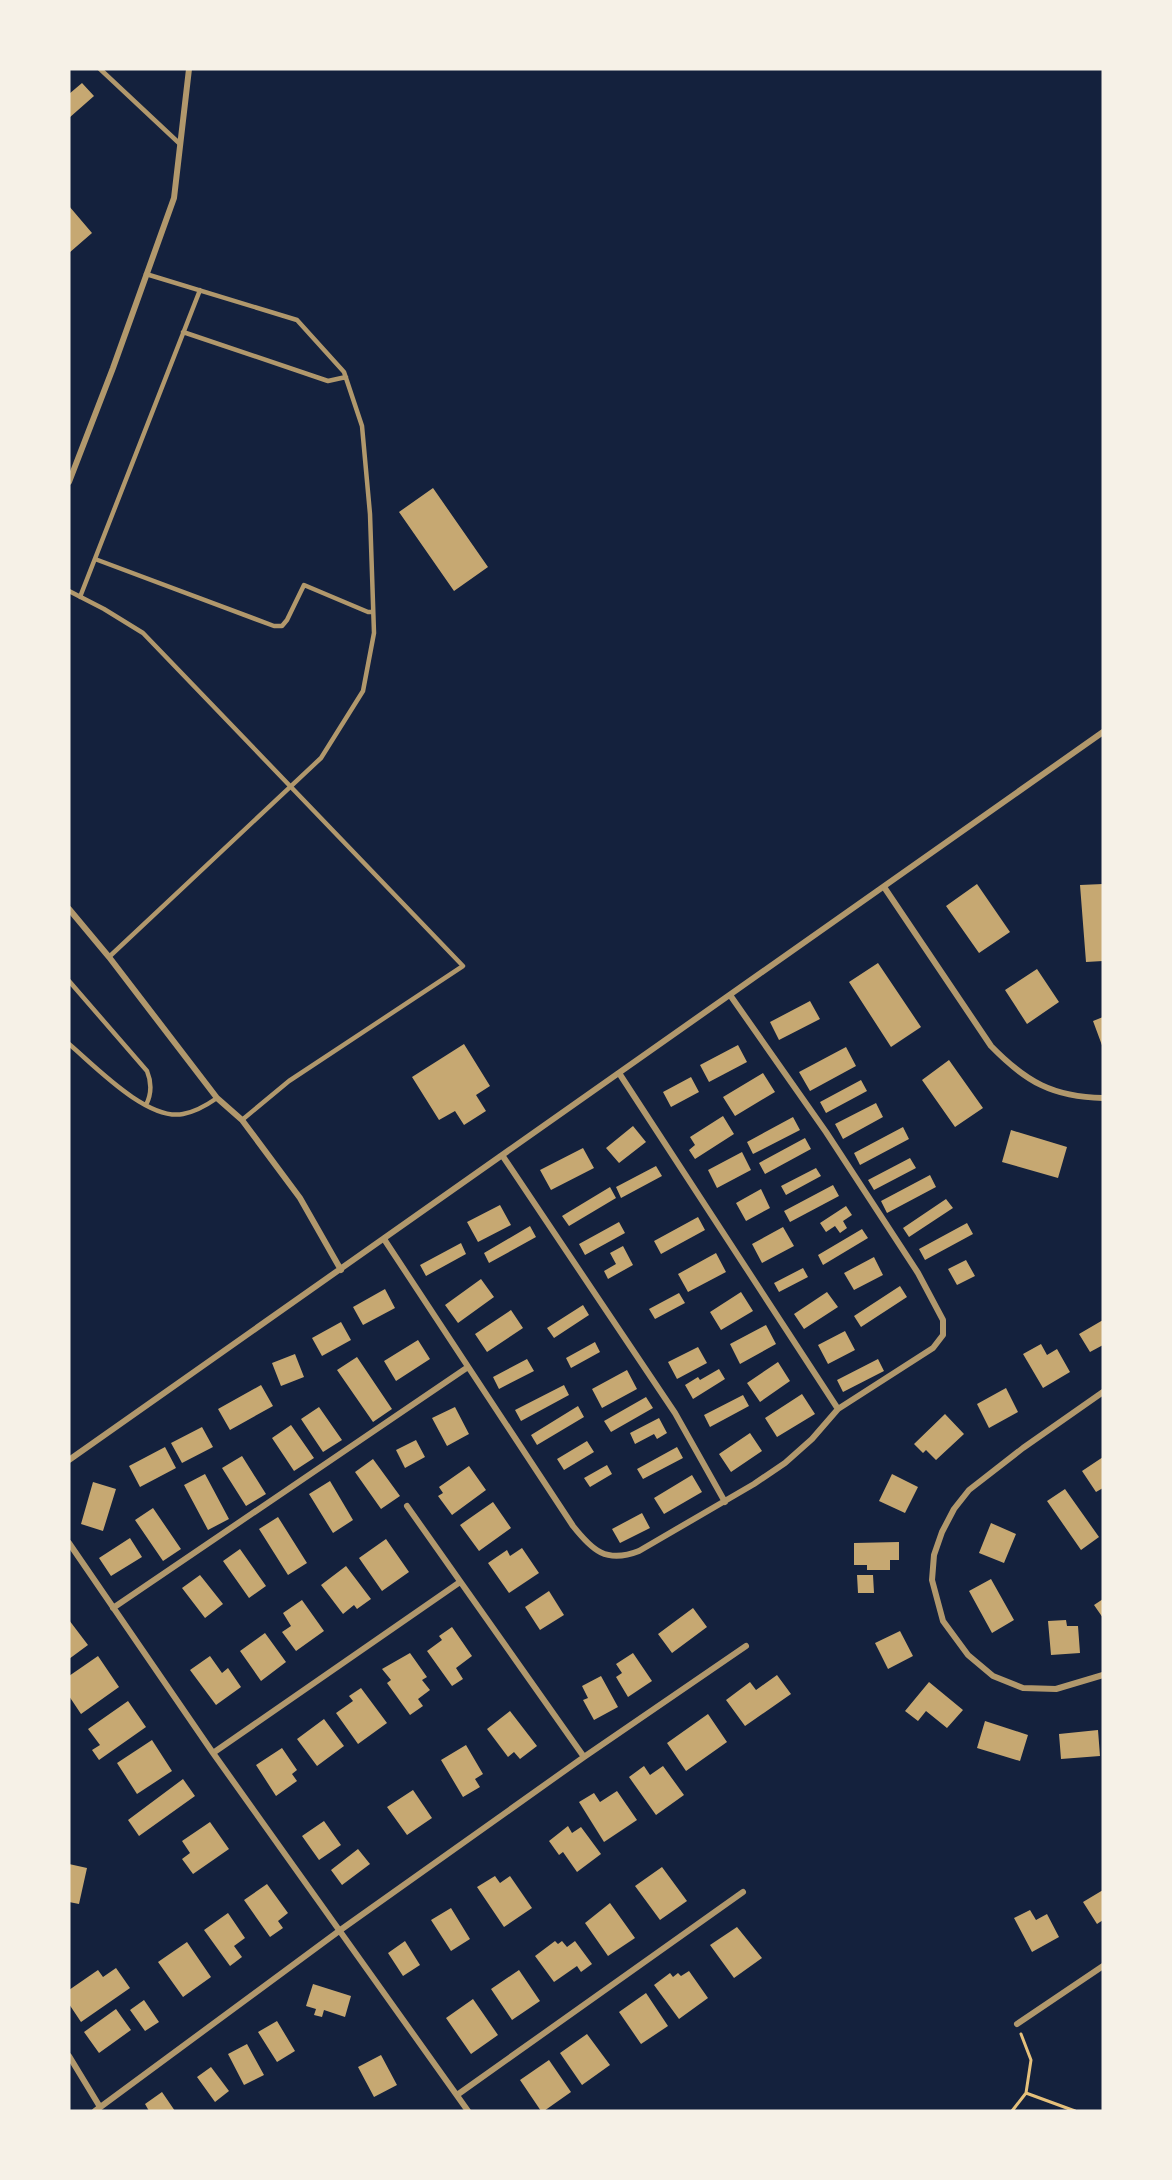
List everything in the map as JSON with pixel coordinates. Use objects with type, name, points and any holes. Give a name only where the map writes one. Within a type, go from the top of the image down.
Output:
[{"type":"street","points":[[69,482],[174,198],[189,69]]},
{"type":"street","points":[[69,1460],[1103,732]]},
{"type":"street","points":[[884,887],[991,1046],[1012,1068],[1054,1092],[1076,1098],[1103,1098]]},
{"type":"street","points":[[69,909],[109,957],[217,1098],[242,1119],[300,1198],[341,1270]]},
{"type":"street","points":[[384,1239],[573,1526],[591,1547],[602,1554],[614,1557],[627,1556],[725,1502],[785,1463],[812,1439],[837,1409],[896,1374],[939,1342],[943,1335],[944,1320],[918,1273],[826,1132],[730,995]]},
{"type":"street","points":[[619,1073],[837,1409]]},
{"type":"street","points":[[502,1155],[675,1413],[725,1502]]},
{"type":"street","points":[[113,1608],[468,1366]]},
{"type":"street","points":[[1103,1392],[1023,1448],[969,1490],[954,1509],[942,1532],[934,1555],[932,1580],[943,1621],[968,1655],[993,1676],[1023,1688],[1056,1689],[1103,1675]]},
{"type":"street","points":[[407,1506],[584,1757]]},
{"type":"street","points":[[69,1543],[213,1753],[468,2111]]},
{"type":"street","points":[[213,1753],[460,1582]]},
{"type":"street","points":[[69,2056],[98,2109],[339,1931],[584,1757],[746,1646]]},
{"type":"street","points":[[457,2095],[743,1892]]},
{"type":"street","points":[[1017,2024],[1103,1966]]},
{"type":"lane","points":[[100,69],[180,144]]},
{"type":"lane","points":[[109,957],[321,758],[363,691],[374,633],[370,514],[362,426],[344,372],[297,320],[146,274]]},
{"type":"lane","points":[[80,597],[200,290]]},
{"type":"lane","points":[[183,332],[328,381],[346,377]]},
{"type":"lane","points":[[95,559],[274,626],[282,626],[287,620],[304,585],[368,612],[373,612]]},
{"type":"lane","points":[[69,591],[143,633],[463,966],[289,1081],[242,1119]]},
{"type":"lane","points":[[69,981],[147,1071],[151,1080],[147,1105]]},
{"type":"lane","points":[[69,1044],[128,1093],[163,1113],[182,1114],[209,1104],[217,1098]]},
{"type":"path","points":[[1012,2111],[1026,2093],[1031,2061],[1017,2024]]},
{"type":"path","points":[[1026,2093],[1075,2111]]},
{"type":"building","points":[[82,83],[94,96],[69,118],[69,94]]},
{"type":"building","points":[[69,206],[92,233],[69,253]]},
{"type":"building","points":[[433,488],[488,567],[454,591],[399,512]]},
{"type":"building","points":[[977,884],[1010,932],[979,953],[946,906]]},
{"type":"building","points":[[1103,884],[1103,961],[1086,962],[1080,885]]},
{"type":"building","points":[[878,963],[921,1027],[891,1047],[849,982]]},
{"type":"building","points":[[1037,969],[1059,1002],[1027,1024],[1005,990]]},
{"type":"building","points":[[810,1001],[820,1019],[779,1040],[770,1022]]},
{"type":"building","points":[[1103,1017],[1103,1048],[1093,1021]]},
{"type":"building","points":[[464,1044],[490,1086],[476,1095],[486,1111],[464,1125],[455,1111],[439,1120],[412,1077]]},
{"type":"building","points":[[738,1045],[747,1062],[709,1082],[700,1065]]},
{"type":"building","points":[[846,1047],[856,1066],[810,1091],[799,1072]]},
{"type":"building","points":[[949,1060],[983,1108],[955,1127],[922,1080]]},
{"type":"building","points":[[763,1073],[775,1092],[735,1116],[723,1097]]},
{"type":"building","points":[[691,1077],[699,1092],[671,1107],[663,1092]]},
{"type":"building","points":[[861,1080],[867,1091],[826,1113],[820,1102]]},
{"type":"building","points":[[876,1103],[883,1117],[843,1139],[835,1124]]},
{"type":"building","points":[[723,1116],[734,1134],[695,1159],[689,1150],[695,1145],[690,1137]]},
{"type":"building","points":[[793,1117],[800,1130],[753,1154],[747,1142]]},
{"type":"building","points":[[633,1126],[646,1142],[619,1163],[606,1148]]},
{"type":"building","points":[[903,1127],[909,1139],[860,1165],[854,1153]]},
{"type":"building","points":[[1011,1130],[1067,1147],[1058,1178],[1002,1162]]},
{"type":"building","points":[[805,1138],[811,1149],[765,1174],[759,1163]]},
{"type":"building","points":[[583,1148],[594,1168],[551,1190],[540,1170]]},
{"type":"building","points":[[742,1152],[751,1170],[717,1188],[708,1170]]},
{"type":"building","points":[[910,1158],[916,1168],[874,1190],[868,1180]]},
{"type":"building","points":[[656,1166],[662,1176],[621,1198],[616,1187]]},
{"type":"building","points":[[816,1168],[821,1176],[786,1195],[781,1186]]},
{"type":"building","points":[[930,1175],[936,1187],[887,1213],[881,1201]]},
{"type":"building","points":[[833,1185],[839,1196],[790,1222],[784,1211]]},
{"type":"building","points":[[610,1187],[616,1198],[569,1226],[562,1216]]},
{"type":"building","points":[[761,1189],[770,1208],[746,1221],[736,1203]]},
{"type":"building","points":[[946,1199],[953,1208],[909,1237],[903,1228]]},
{"type":"building","points":[[500,1205],[511,1225],[478,1242],[467,1222]]},
{"type":"building","points":[[846,1206],[852,1215],[843,1221],[847,1228],[840,1233],[835,1226],[826,1232],[820,1223]]},
{"type":"building","points":[[698,1217],[705,1230],[661,1254],[654,1241]]},
{"type":"building","points":[[619,1222],[625,1233],[585,1255],[579,1244]]},
{"type":"building","points":[[967,1223],[973,1234],[925,1260],[919,1249]]},
{"type":"building","points":[[530,1226],[536,1237],[489,1263],[484,1253]]},
{"type":"building","points":[[783,1227],[794,1246],[762,1263],[752,1244]]},
{"type":"building","points":[[862,1229],[868,1238],[823,1265],[818,1255]]},
{"type":"building","points":[[461,1243],[466,1254],[426,1276],[420,1265]]},
{"type":"building","points":[[623,1246],[633,1265],[608,1279],[604,1271],[616,1264],[610,1253]]},
{"type":"building","points":[[716,1253],[726,1272],[688,1292],[678,1274]]},
{"type":"building","points":[[874,1257],[883,1275],[854,1290],[844,1273]]},
{"type":"building","points":[[966,1260],[975,1276],[957,1285],[948,1269]]},
{"type":"building","points":[[803,1268],[808,1277],[779,1292],[774,1283]]},
{"type":"building","points":[[481,1279],[494,1297],[458,1323],[445,1305]]},
{"type":"building","points":[[900,1286],[907,1297],[861,1327],[854,1316]]},
{"type":"building","points":[[385,1289],[395,1308],[363,1325],[353,1307]]},
{"type":"building","points":[[741,1292],[753,1311],[721,1330],[710,1312]]},
{"type":"building","points":[[827,1292],[838,1307],[804,1329],[794,1314]]},
{"type":"building","points":[[679,1293],[685,1303],[655,1319],[649,1309]]},
{"type":"building","points":[[583,1305],[589,1315],[554,1338],[547,1328]]},
{"type":"building","points":[[511,1310],[523,1328],[487,1352],[475,1334]]},
{"type":"building","points":[[1103,1320],[1103,1345],[1090,1352],[1079,1334]]},
{"type":"building","points":[[341,1322],[351,1340],[322,1356],[312,1338]]},
{"type":"building","points":[[766,1325],[776,1344],[740,1364],[730,1344]]},
{"type":"building","points":[[845,1331],[855,1350],[828,1364],[818,1345]]},
{"type":"building","points":[[418,1340],[430,1359],[396,1381],[384,1361]]},
{"type":"building","points":[[595,1342],[600,1352],[571,1368],[566,1358]]},
{"type":"building","points":[[1041,1344],[1047,1355],[1057,1349],[1070,1372],[1043,1388],[1023,1354]]},
{"type":"building","points":[[698,1347],[707,1363],[677,1379],[668,1362]]},
{"type":"building","points":[[295,1354],[304,1377],[281,1386],[272,1363]]},
{"type":"building","points":[[357,1357],[392,1409],[373,1422],[337,1370]]},
{"type":"building","points":[[527,1359],[534,1371],[499,1389],[493,1377]]},
{"type":"building","points":[[878,1359],[884,1371],[843,1392],[837,1380]]},
{"type":"building","points":[[778,1362],[790,1381],[760,1402],[747,1383]]},
{"type":"building","points":[[719,1369],[725,1379],[693,1399],[685,1385],[698,1377],[700,1380]]},
{"type":"building","points":[[627,1370],[637,1389],[602,1408],[592,1389]]},
{"type":"building","points":[[261,1385],[273,1406],[230,1430],[218,1409]]},
{"type":"building","points":[[564,1385],[569,1395],[521,1421],[515,1410]]},
{"type":"building","points":[[1006,1388],[1018,1412],[989,1428],[977,1404]]},
{"type":"building","points":[[802,1394],[815,1414],[777,1437],[765,1418]]},
{"type":"building","points":[[743,1395],[749,1406],[710,1427],[704,1415]]},
{"type":"building","points":[[646,1397],[653,1408],[611,1432],[604,1421]]},
{"type":"building","points":[[578,1406],[584,1417],[537,1445],[531,1435]]},
{"type":"building","points":[[319,1407],[342,1440],[323,1452],[301,1419]]},
{"type":"building","points":[[455,1407],[469,1434],[447,1446],[432,1418]]},
{"type":"building","points":[[945,1414],[964,1434],[936,1460],[926,1450],[923,1453],[914,1444]]},
{"type":"building","points":[[659,1418],[667,1433],[657,1439],[654,1434],[635,1444],[630,1433]]},
{"type":"building","points":[[291,1425],[314,1458],[294,1471],[272,1438]]},
{"type":"building","points":[[202,1427],[213,1447],[182,1463],[171,1443]]},
{"type":"building","points":[[750,1433],[762,1451],[731,1472],[719,1454]]},
{"type":"building","points":[[416,1440],[425,1457],[405,1468],[396,1450]]},
{"type":"building","points":[[587,1441],[594,1452],[564,1470],[557,1459]]},
{"type":"building","points":[[165,1447],[176,1468],[140,1487],[129,1466]]},
{"type":"building","points":[[677,1447],[683,1458],[643,1479],[637,1469]]},
{"type":"building","points":[[242,1456],[266,1494],[246,1506],[222,1468]]},
{"type":"building","points":[[1103,1457],[1103,1488],[1096,1492],[1082,1471]]},
{"type":"building","points":[[373,1459],[400,1496],[381,1509],[355,1472]]},
{"type":"building","points":[[607,1465],[612,1474],[590,1487],[584,1478]]},
{"type":"building","points":[[469,1466],[486,1490],[452,1515],[438,1496],[443,1493],[439,1487]]},
{"type":"building","points":[[205,1474],[229,1519],[208,1530],[184,1485]]},
{"type":"building","points":[[892,1474],[918,1487],[905,1513],[879,1501]]},
{"type":"building","points":[[692,1475],[702,1492],[664,1514],[654,1498]]},
{"type":"building","points":[[330,1481],[353,1520],[333,1533],[309,1494]]},
{"type":"building","points":[[93,1482],[116,1489],[103,1531],[81,1524]]},
{"type":"building","points":[[1065,1489],[1099,1537],[1081,1550],[1047,1501]]},
{"type":"building","points":[[493,1502],[511,1528],[479,1551],[460,1525]]},
{"type":"building","points":[[153,1508],[181,1549],[163,1561],[135,1520]]},
{"type":"building","points":[[642,1513],[650,1528],[620,1543],[612,1529]]},
{"type":"building","points":[[278,1517],[307,1563],[288,1575],[259,1529]]},
{"type":"building","points":[[991,1523],[1016,1534],[1004,1563],[979,1553]]},
{"type":"building","points":[[130,1538],[142,1557],[111,1576],[99,1558]]},
{"type":"building","points":[[386,1539],[409,1572],[382,1591],[359,1558]]},
{"type":"building","points":[[899,1542],[899,1560],[890,1560],[890,1570],[867,1570],[867,1565],[854,1565],[854,1543]]},
{"type":"building","points":[[522,1548],[539,1573],[509,1593],[488,1563],[507,1550],[510,1556]]},
{"type":"building","points":[[240,1549],[266,1586],[249,1598],[223,1561]]},
{"type":"building","points":[[346,1566],[371,1599],[357,1609],[354,1605],[343,1614],[321,1585]]},
{"type":"building","points":[[200,1575],[223,1604],[205,1618],[182,1588]]},
{"type":"building","points":[[857,1575],[873,1575],[874,1593],[858,1593]]},
{"type":"building","points":[[991,1579],[1014,1620],[992,1633],[969,1591]]},
{"type":"building","points":[[549,1591],[564,1615],[540,1630],[525,1607]]},
{"type":"building","points":[[1103,1599],[1103,1618],[1094,1605]]},
{"type":"building","points":[[302,1600],[324,1631],[296,1651],[282,1632],[291,1626],[283,1613]]},
{"type":"building","points":[[693,1608],[707,1627],[672,1653],[658,1634]]},
{"type":"building","points":[[69,1620],[88,1645],[69,1659]]},
{"type":"building","points":[[1066,1620],[1067,1626],[1078,1626],[1080,1653],[1051,1655],[1048,1621]]},
{"type":"building","points":[[452,1627],[472,1656],[456,1668],[463,1679],[452,1686],[427,1651],[442,1640],[439,1636]]},
{"type":"building","points":[[900,1631],[913,1656],[888,1669],[875,1643]]},
{"type":"building","points":[[265,1633],[286,1662],[261,1681],[240,1651]]},
{"type":"building","points":[[410,1653],[427,1677],[422,1680],[430,1690],[418,1699],[423,1706],[410,1715],[387,1683],[391,1680],[382,1669]]},
{"type":"building","points":[[633,1653],[652,1681],[628,1697],[616,1677],[622,1673],[616,1664]]},
{"type":"building","points":[[98,1656],[119,1687],[81,1714],[69,1696],[69,1676]]},
{"type":"building","points":[[210,1656],[222,1673],[228,1668],[241,1687],[216,1705],[190,1670]]},
{"type":"building","points":[[777,1675],[791,1694],[745,1726],[726,1700],[750,1682],[756,1690]]},
{"type":"building","points":[[601,1676],[618,1707],[594,1720],[583,1700],[588,1698],[582,1686]]},
{"type":"building","points":[[929,1682],[963,1710],[947,1728],[926,1711],[918,1721],[905,1711]]},
{"type":"building","points":[[361,1688],[387,1723],[358,1744],[336,1713],[353,1701],[349,1696]]},
{"type":"building","points":[[128,1701],[146,1727],[99,1760],[92,1750],[100,1745],[88,1729]]},
{"type":"building","points":[[510,1711],[537,1746],[520,1759],[514,1752],[508,1757],[487,1729]]},
{"type":"building","points":[[708,1714],[727,1742],[686,1771],[667,1743]]},
{"type":"building","points":[[324,1719],[344,1746],[317,1766],[297,1739]]},
{"type":"building","points":[[985,1721],[1028,1735],[1020,1761],[977,1748]]},
{"type":"building","points":[[1098,1730],[1100,1756],[1061,1759],[1059,1734]]},
{"type":"building","points":[[152,1740],[172,1771],[137,1794],[117,1763]]},
{"type":"building","points":[[466,1745],[483,1774],[475,1779],[480,1787],[463,1797],[441,1760]]},
{"type":"building","points":[[282,1748],[297,1770],[292,1774],[297,1781],[276,1796],[256,1765]]},
{"type":"building","points":[[644,1766],[650,1775],[663,1766],[684,1795],[656,1815],[629,1777]]},
{"type":"building","points":[[183,1779],[195,1796],[139,1836],[128,1820]]},
{"type":"building","points":[[413,1790],[432,1818],[407,1835],[387,1807]]},
{"type":"building","points":[[617,1791],[637,1820],[604,1842],[579,1802],[594,1793],[600,1802]]},
{"type":"building","points":[[324,1821],[341,1845],[319,1860],[302,1836]]},
{"type":"building","points":[[210,1822],[229,1849],[193,1874],[182,1859],[190,1853],[182,1841]]},
{"type":"building","points":[[568,1826],[572,1833],[581,1827],[601,1854],[577,1872],[563,1852],[559,1855],[549,1841]]},
{"type":"building","points":[[358,1849],[370,1864],[342,1885],[331,1870]]},
{"type":"building","points":[[69,1864],[87,1868],[79,1904],[69,1902]]},
{"type":"building","points":[[662,1867],[687,1901],[660,1920],[635,1886]]},
{"type":"building","points":[[495,1876],[500,1883],[510,1876],[532,1908],[504,1927],[477,1887]]},
{"type":"building","points":[[267,1884],[288,1913],[278,1921],[283,1928],[270,1937],[244,1900]]},
{"type":"building","points":[[1103,1890],[1103,1920],[1097,1924],[1083,1902]]},
{"type":"building","points":[[610,1903],[635,1938],[608,1956],[585,1923]]},
{"type":"building","points":[[451,1908],[470,1939],[451,1951],[431,1920]]},
{"type":"building","points":[[1030,1910],[1036,1920],[1047,1914],[1059,1937],[1032,1952],[1014,1918]]},
{"type":"building","points":[[228,1913],[245,1938],[234,1946],[242,1957],[230,1966],[204,1930]]},
{"type":"building","points":[[737,1927],[762,1958],[734,1978],[710,1945]]},
{"type":"building","points":[[405,1941],[420,1965],[403,1976],[388,1953]]},
{"type":"building","points":[[555,1941],[558,1944],[562,1941],[567,1947],[575,1941],[592,1964],[581,1972],[577,1966],[554,1982],[535,1956]]},
{"type":"building","points":[[187,1942],[211,1977],[183,1997],[158,1962]]},
{"type":"building","points":[[116,1968],[130,1988],[81,2022],[69,2004],[69,1990],[98,1970],[103,1977]]},
{"type":"building","points":[[519,1970],[540,2001],[512,2020],[491,1989]]},
{"type":"building","points":[[689,1971],[708,1998],[679,2019],[654,1985],[670,1973],[673,1977],[678,1973],[681,1976]]},
{"type":"building","points":[[313,1984],[351,1996],[345,2017],[324,2010],[322,2017],[314,2015],[316,2009],[306,2006]]},
{"type":"building","points":[[646,1993],[668,2026],[641,2044],[619,2012]]},
{"type":"building","points":[[473,1999],[498,2035],[471,2054],[446,2018]]},
{"type":"building","points":[[144,2000],[159,2022],[145,2031],[130,2010]]},
{"type":"building","points":[[116,2009],[131,2030],[99,2053],[84,2032]]},
{"type":"building","points":[[277,2021],[295,2051],[277,2062],[258,2032]]},
{"type":"building","points":[[587,2034],[610,2065],[582,2085],[560,2053]]},
{"type":"building","points":[[247,2044],[264,2075],[244,2085],[228,2054]]},
{"type":"building","points":[[381,2055],[397,2085],[374,2097],[358,2067]]},
{"type":"building","points":[[549,2060],[571,2092],[541,2111],[520,2080]]},
{"type":"building","points":[[211,2067],[229,2091],[215,2102],[197,2077]]},
{"type":"building","points":[[162,2092],[175,2111],[149,2111],[145,2104]]}]
